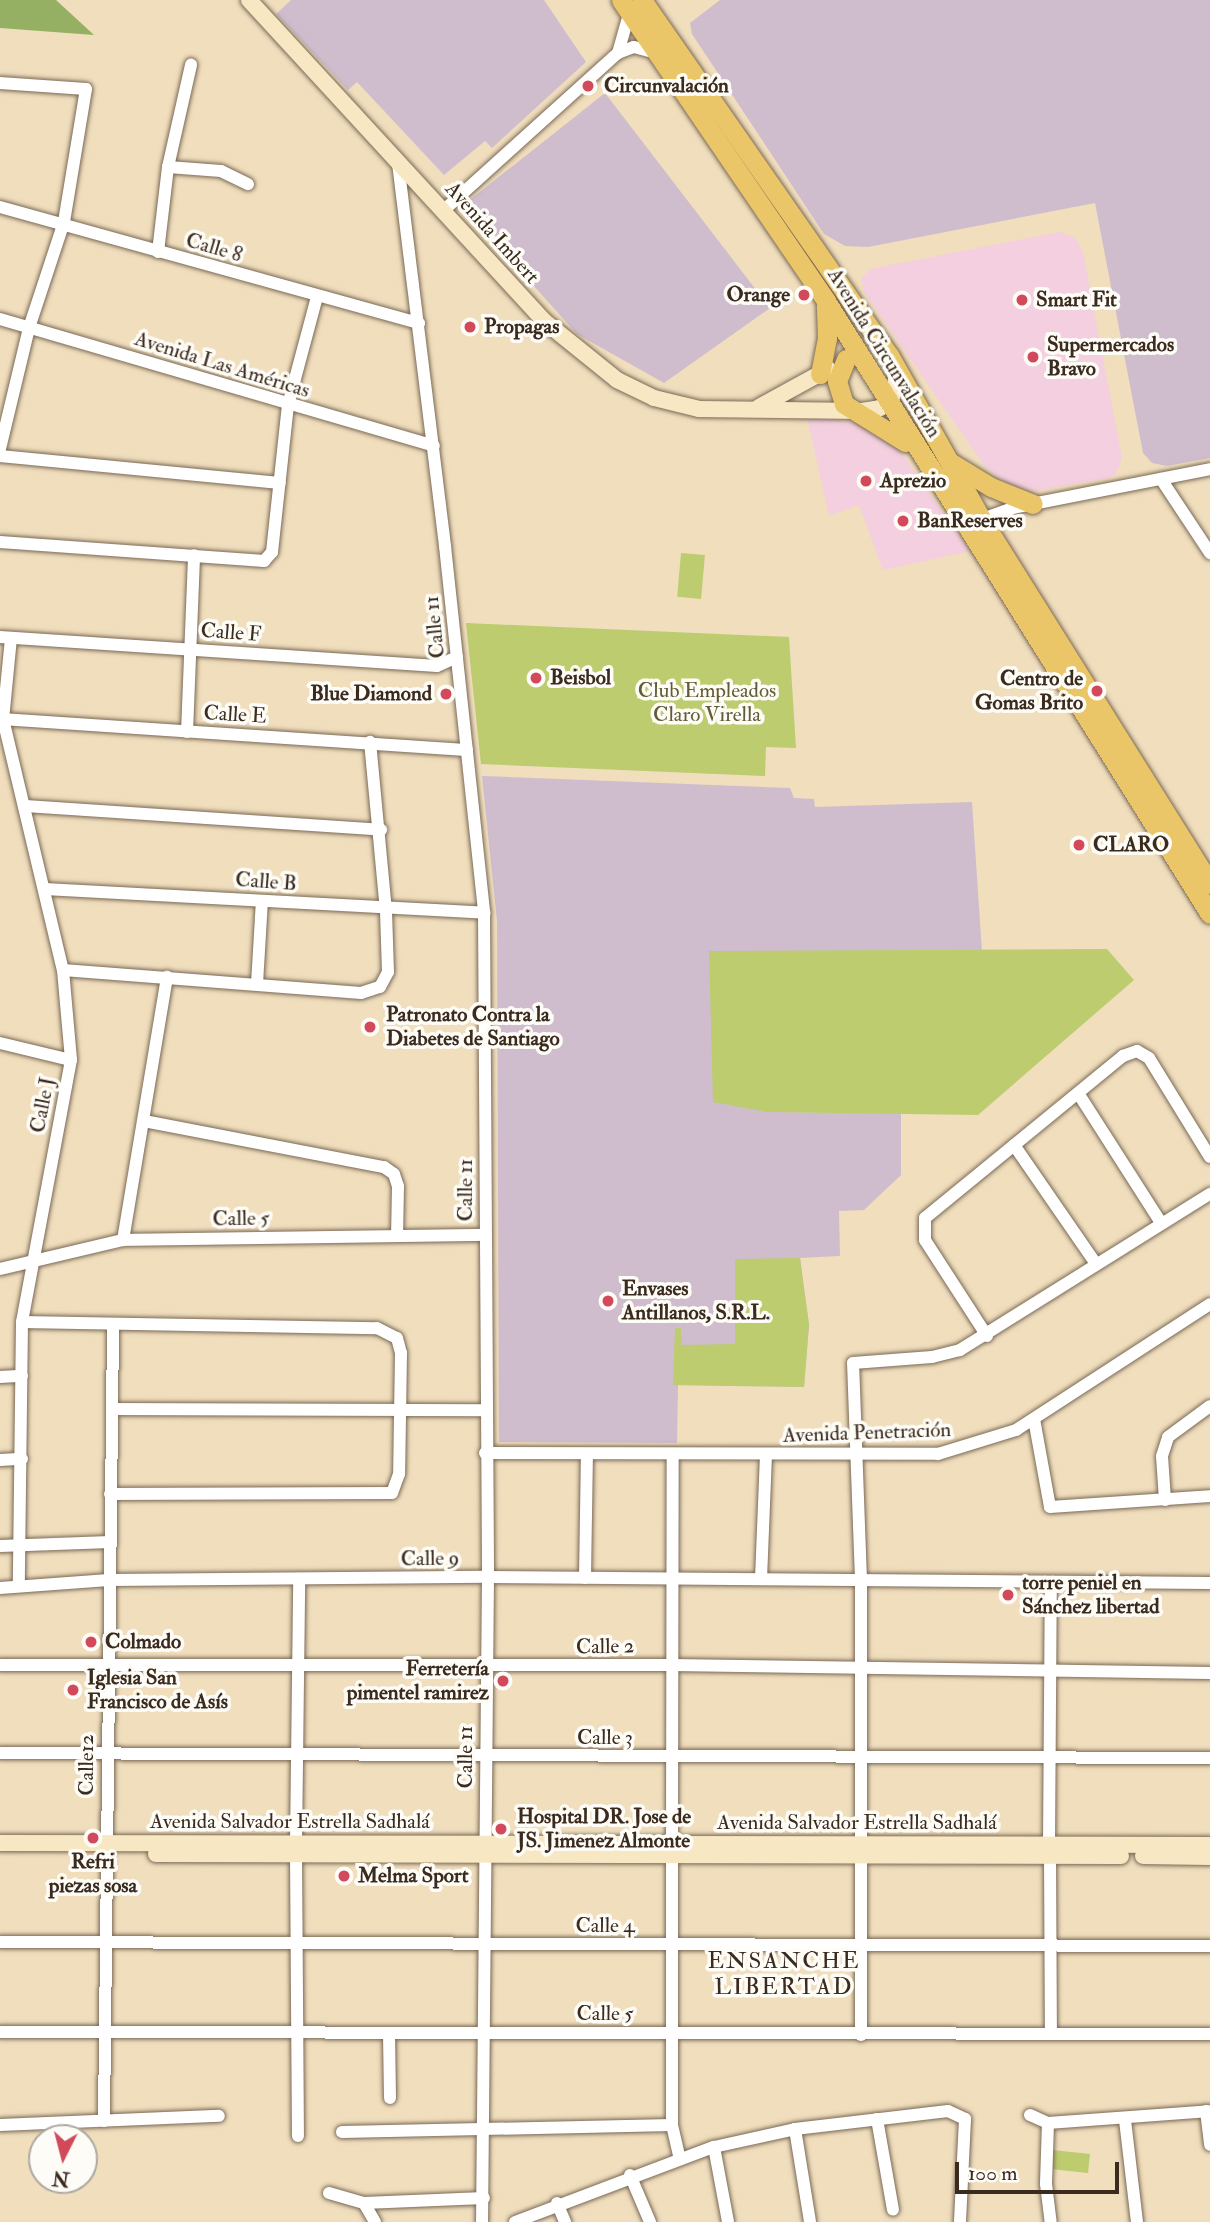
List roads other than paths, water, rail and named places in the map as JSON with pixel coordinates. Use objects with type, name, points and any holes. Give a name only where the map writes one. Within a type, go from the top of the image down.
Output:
[{"type":"main road","name":"Avenida Imbert","points":[[249,0],[544,321],[617,380],[674,404],[753,409],[872,411],[887,404]]},
{"type":"main road","points":[[661,27],[664,0]]},
{"type":"main road","name":"Avenida Circunvalación","points":[[632,4],[661,27],[894,363],[947,459],[973,523],[1210,914]]},
{"type":"main road","name":"Avenida Circunvalación","points":[[632,4],[660,55],[826,301],[852,357],[918,452],[973,523],[1210,884]]},
{"type":"main road","points":[[820,374],[827,338],[826,301]]},
{"type":"main road","points":[[852,357],[837,381],[840,397],[851,410],[883,425],[918,452]]},
{"type":"main road","points":[[753,409],[852,357],[894,363],[897,389],[887,404]]},
{"type":"main road","points":[[947,459],[991,487],[1033,504]]},
{"type":"main road","name":"Avenida Salvador Estrella Sadhalá","points":[[0,1843],[107,1849]]},
{"type":"main road","name":"Avenida Salvador Estrella Sadhalá","points":[[1049,1851],[1210,1845]]},
{"type":"main road","name":"Avenida Salvador Estrella Sadhalá","points":[[0,1854],[107,1849],[486,1848],[1049,1851],[1210,1857]]},
{"type":"street","points":[[618,53],[627,33],[632,4]]},
{"type":"street","points":[[444,210],[618,53],[634,47],[660,55]]},
{"type":"street","points":[[158,252],[168,167],[191,65]]},
{"type":"street","points":[[0,83],[86,89],[64,222],[29,328],[0,449]]},
{"type":"street","name":"Calle 11","points":[[398,163],[434,446],[484,914],[485,1453],[488,1577],[484,1757],[486,1944],[482,2222]]},
{"type":"street","points":[[168,167],[221,171],[248,184]]},
{"type":"street","name":"Calle 8","points":[[0,207],[64,222],[158,252],[419,323]]},
{"type":"street","points":[[0,542],[264,561],[272,552],[288,405],[317,297]]},
{"type":"street","name":"Avenida Las Américas","points":[[0,320],[434,446]]},
{"type":"street","points":[[0,456],[280,484]]},
{"type":"street","points":[[973,523],[1033,504],[1210,469]]},
{"type":"street","points":[[1161,479],[1210,553]]},
{"type":"street","points":[[187,732],[194,555]]},
{"type":"street","name":"Calle F","points":[[5,638],[437,666],[457,656]]},
{"type":"street","name":"Calle J","points":[[5,638],[1,719],[46,889],[63,970],[71,1059],[22,1322],[19,1585]]},
{"type":"street","name":"Calle E","points":[[1,719],[467,750]]},
{"type":"street","points":[[63,970],[360,993],[380,987],[387,972],[386,911],[370,742]]},
{"type":"street","points":[[24,806],[380,830]]},
{"type":"street","name":"Calle B","points":[[46,889],[386,911],[484,914]]},
{"type":"street","points":[[257,984],[262,901]]},
{"type":"street","points":[[123,1240],[167,977]]},
{"type":"street","points":[[0,1044],[71,1059]]},
{"type":"street","points":[[987,1336],[925,1240],[922,1224],[1014,1144],[1123,1056],[1137,1051],[1149,1058],[1210,1157]]},
{"type":"street","points":[[1078,1093],[1161,1223]]},
{"type":"street","points":[[144,1121],[384,1167],[394,1174],[398,1186],[397,1236]]},
{"type":"street","points":[[1014,1144],[1096,1264]]},
{"type":"street","points":[[861,2035],[861,1580],[853,1363],[932,1357],[987,1336],[1096,1264],[1210,1194]]},
{"type":"street","name":"Calle 5","points":[[0,1269],[123,1240],[486,1235]]},
{"type":"street","name":"Avenida Penetración","points":[[485,1453],[766,1456],[938,1454],[989,1441],[1034,1419],[1210,1304]]},
{"type":"street","points":[[22,1322],[377,1328],[393,1333],[401,1353],[401,1409],[400,1474],[392,1493],[110,1494]]},
{"type":"street","name":"Calle12","points":[[104,2121],[106,1752],[113,1325]]},
{"type":"street","points":[[0,1377],[22,1376]]},
{"type":"street","points":[[1165,1500],[1162,1456],[1168,1437],[1210,1406]]},
{"type":"street","points":[[111,1409],[485,1410]]},
{"type":"street","points":[[1034,1419],[1049,1507],[1210,1496]]},
{"type":"street","points":[[585,1578],[587,1454]]},
{"type":"street","points":[[673,1455],[669,1581],[673,1757],[672,2125],[680,2159]]},
{"type":"street","points":[[761,1579],[766,1456]]},
{"type":"street","points":[[0,1460],[22,1459]]},
{"type":"street","points":[[0,1546],[110,1542]]},
{"type":"street","name":"Calle 9","points":[[0,1588],[109,1580],[488,1577],[669,1581],[761,1579],[1210,1583]]},
{"type":"street","points":[[298,2136],[296,1849],[299,1580]]},
{"type":"street","points":[[1051,1582],[1051,2034]]},
{"type":"street","name":"Calle 2","points":[[0,1665],[299,1668],[672,1665],[1052,1673],[1210,1673]]},
{"type":"street","name":"Calle 3","points":[[0,1753],[1210,1758]]},
{"type":"street","name":"Calle 4","points":[[0,1942],[1210,1946]]},
{"type":"street","name":"Calle 5","points":[[0,2032],[106,2030],[297,2035],[1210,2034]]},
{"type":"street","points":[[388,2034],[390,2098]]},
{"type":"street","points":[[515,2222],[630,2175],[715,2147],[795,2129],[948,2111],[965,2119],[960,2222]]},
{"type":"street","points":[[1030,2115],[1048,2123],[1125,2120],[1208,2111],[1210,2145]]},
{"type":"street","points":[[0,2125],[219,2116]]},
{"type":"street","points":[[877,2119],[893,2210]]},
{"type":"street","points":[[1125,2120],[1137,2222]]},
{"type":"street","points":[[1048,2123],[1046,2184],[1051,2222]]},
{"type":"street","points":[[342,2132],[672,2125]]},
{"type":"street","points":[[795,2129],[810,2222]]},
{"type":"street","points":[[715,2147],[728,2222]]},
{"type":"street","points":[[630,2175],[650,2222]]},
{"type":"street","points":[[329,2193],[364,2203],[484,2198]]},
{"type":"street","points":[[364,2203],[375,2222]]},
{"type":"street","points":[[557,2203],[565,2222]]},
{"type":"place","name":"Circunvalación","points":[[588,86]]},
{"type":"place","name":"Orange","points":[[804,295]]},
{"type":"place","name":"Smart Fit","points":[[1022,300]]},
{"type":"place","name":"Propagas","points":[[470,327]]},
{"type":"place","name":"Supermercados Bravo","points":[[1033,357]]},
{"type":"place","name":"Aprezio","points":[[866,481]]},
{"type":"place","name":"BanReserves","points":[[903,521]]},
{"type":"place","name":"Beisbol","points":[[536,678]]},
{"type":"place","name":"Centro de Gomas Brito","points":[[1097,691]]},
{"type":"place","name":"Blue Diamond","points":[[446,694]]},
{"type":"place","name":"CLARO","points":[[1079,845]]},
{"type":"place","name":"Patronato Contra la Diabetes de Santiago","points":[[370,1027]]},
{"type":"place","name":"Envases Antillanos, S.R.L.","points":[[608,1301]]},
{"type":"place","name":"torre peniel en Sánchez libertad","points":[[1008,1595]]},
{"type":"place","name":"Colmado","points":[[91,1642]]},
{"type":"place","name":"Ferretería pimentel ramirez","points":[[503,1681]]},
{"type":"place","name":"Iglesia San Francisco de Asís","points":[[73,1690]]},
{"type":"place","name":"Hospital DR. Jose de JS. Jimenez Almonte","points":[[501,1829]]},
{"type":"place","name":"Refri piezas sosa","points":[[93,1838]]},
{"type":"place","name":"Melma Sport","points":[[344,1876]]},
{"type":"district","name":"ENSANCHE LIBERTAD","points":[[784,1974]]},
{"type":"park label","name":"Club Empleados Claro Virella","points":[[707,703]]}]
